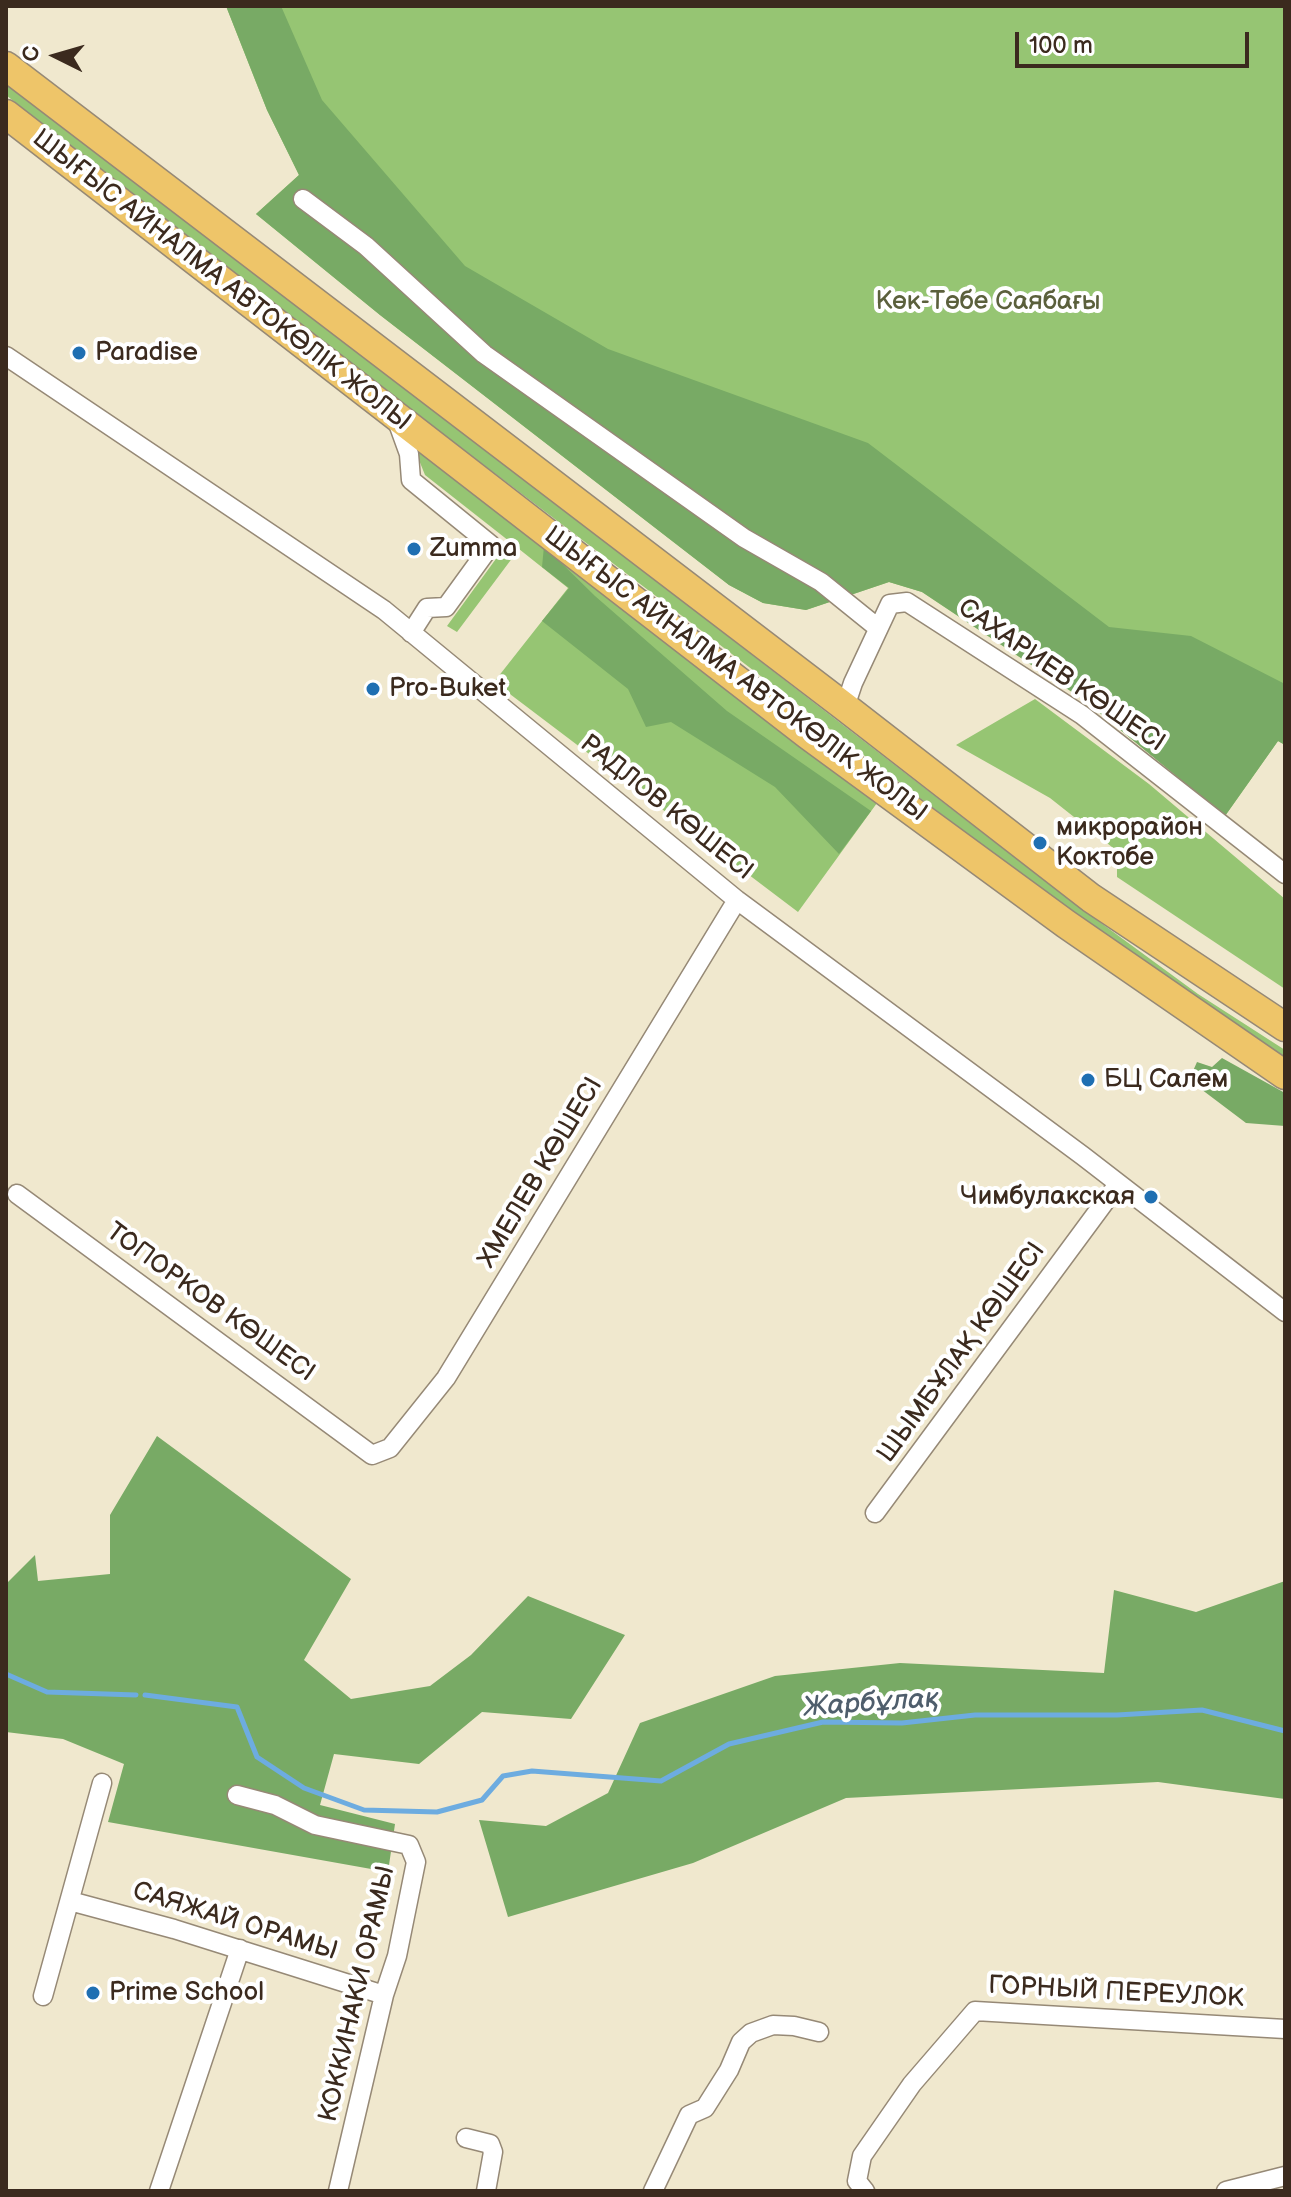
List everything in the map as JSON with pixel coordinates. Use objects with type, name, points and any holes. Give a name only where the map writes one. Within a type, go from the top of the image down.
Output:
[{"type":"main road","points":[[6,66],[1091,898],[1285,1027]]},
{"type":"main road","name":"ШЫҒЫС АЙНАЛМА АВТОКӨЛІК ЖОЛЫ","points":[[6,114],[808,735],[1066,924],[1285,1075]]},
{"type":"street","points":[[303,199],[366,246],[484,354],[744,538],[821,582],[878,628]]},
{"type":"street","name":"РАДЛОВ КӨШЕСІ","points":[[6,356],[384,610],[737,900],[1285,1312]]},
{"type":"street","points":[[395,415],[409,454],[411,480],[491,545],[446,607],[427,608],[411,633]]},
{"type":"street","name":"САХАРИЕВ КӨШЕСІ","points":[[845,707],[890,604],[907,602],[1082,715],[1285,874]]},
{"type":"street","name":"ХМЕЛЕВ КӨШЕСІ","points":[[372,1455],[390,1448],[446,1378],[737,900]]},
{"type":"street","name":"ШЫМБҰЛАҚ КӨШЕСІ","points":[[875,1513],[1118,1184]]},
{"type":"street","name":"ТОПОРКОВ КӨШЕСІ","points":[[17,1194],[372,1455]]},
{"type":"street","points":[[43,1996],[102,1783]]},
{"type":"street","name":"КОККИНАКИ ОРАМЫ","points":[[237,1795],[275,1805],[315,1825],[409,1845],[416,1862],[397,1956],[384,1995],[338,2191]]},
{"type":"street","name":"САЯЖАЙ ОРАМЫ","points":[[70,1901],[240,1949],[384,1995]]},
{"type":"street","points":[[159,2191],[240,1949]]},
{"type":"street","name":"ГОРНЫЙ ПЕРЕУЛОК","points":[[865,2191],[857,2181],[862,2156],[912,2084],[975,2011],[1285,2029]]},
{"type":"street","points":[[653,2191],[689,2115],[705,2108],[729,2070],[741,2042],[751,2033],[773,2025],[819,2032]]},
{"type":"street","points":[[466,2138],[490,2144],[493,2152],[486,2191]]},
{"type":"street","points":[[1226,2191],[1285,2176]]},
{"type":"green space","name":"Көк-Төбе Саябағы","points":[[226,6],[1285,6],[1285,745],[1278,741],[1225,816],[1084,700],[922,592],[889,582],[806,610],[763,603],[729,585],[380,315],[256,214],[299,175],[267,110]]},
{"type":"green space","points":[[226,6],[281,6],[322,100],[465,266],[608,349],[868,443],[1109,627],[1191,636],[1285,684],[1285,745],[1278,741],[1225,816],[1084,700],[922,592],[889,582],[806,610],[763,603],[729,585],[380,315],[256,214],[299,175],[267,110]]},
{"type":"green space","points":[[6,79],[1071,901],[1198,994],[1285,1050],[1285,1058],[1127,951],[973,838],[170,225],[6,95]]},
{"type":"green space","points":[[413,445],[877,803],[798,912],[494,682],[568,588],[519,549],[457,632],[447,626],[509,541],[425,475]]},
{"type":"green space","points":[[544,546],[595,596],[727,711],[871,811],[839,854],[775,787],[671,722],[646,727],[628,689],[542,621],[569,588],[542,567]]},
{"type":"green space","points":[[1035,699],[1149,784],[1285,899],[1285,989],[1117,877],[1117,851],[1050,798],[956,745]]},
{"type":"green space","points":[[1222,1058],[1285,1093],[1285,1126],[1246,1123],[1189,1080],[1197,1062],[1212,1067]]},
{"type":"green space","points":[[157,1436],[351,1579],[304,1660],[351,1699],[430,1686],[471,1655],[528,1596],[625,1635],[571,1719],[482,1712],[419,1764],[334,1754],[320,1805],[395,1824],[388,1872],[108,1822],[124,1764],[63,1739],[6,1732],[6,1584],[35,1555],[38,1581],[110,1574],[110,1515]]},
{"type":"green space","points":[[1285,1581],[1285,1799],[1158,1782],[846,1798],[693,1863],[508,1917],[479,1820],[546,1826],[608,1793],[640,1723],[775,1676],[900,1663],[1104,1673],[1114,1590],[1196,1612]]},
{"type":"waterway","name":"Жарбұлақ","points":[[6,1674],[47,1692],[136,1695]]},
{"type":"waterway","name":"Жарбұлақ","points":[[145,1695],[237,1707],[257,1757],[304,1788],[364,1810],[437,1812],[482,1800],[503,1776],[532,1771],[661,1781],[729,1744],[823,1722],[902,1723],[975,1715],[1117,1715],[1202,1710],[1285,1731]]},
{"type":"place","name":"Paradise","points":[[79,353]]},
{"type":"place","name":"Zumma","points":[[414,549]]},
{"type":"place","name":"Pro-Buket","points":[[373,689]]},
{"type":"place","name":"микрорайон Коктобе","points":[[1040,843]]},
{"type":"place","name":"БЦ Салем","points":[[1088,1080]]},
{"type":"place","name":"Чимбулакская","points":[[1151,1197]]},
{"type":"place","name":"Prime School","points":[[93,1993]]}]
